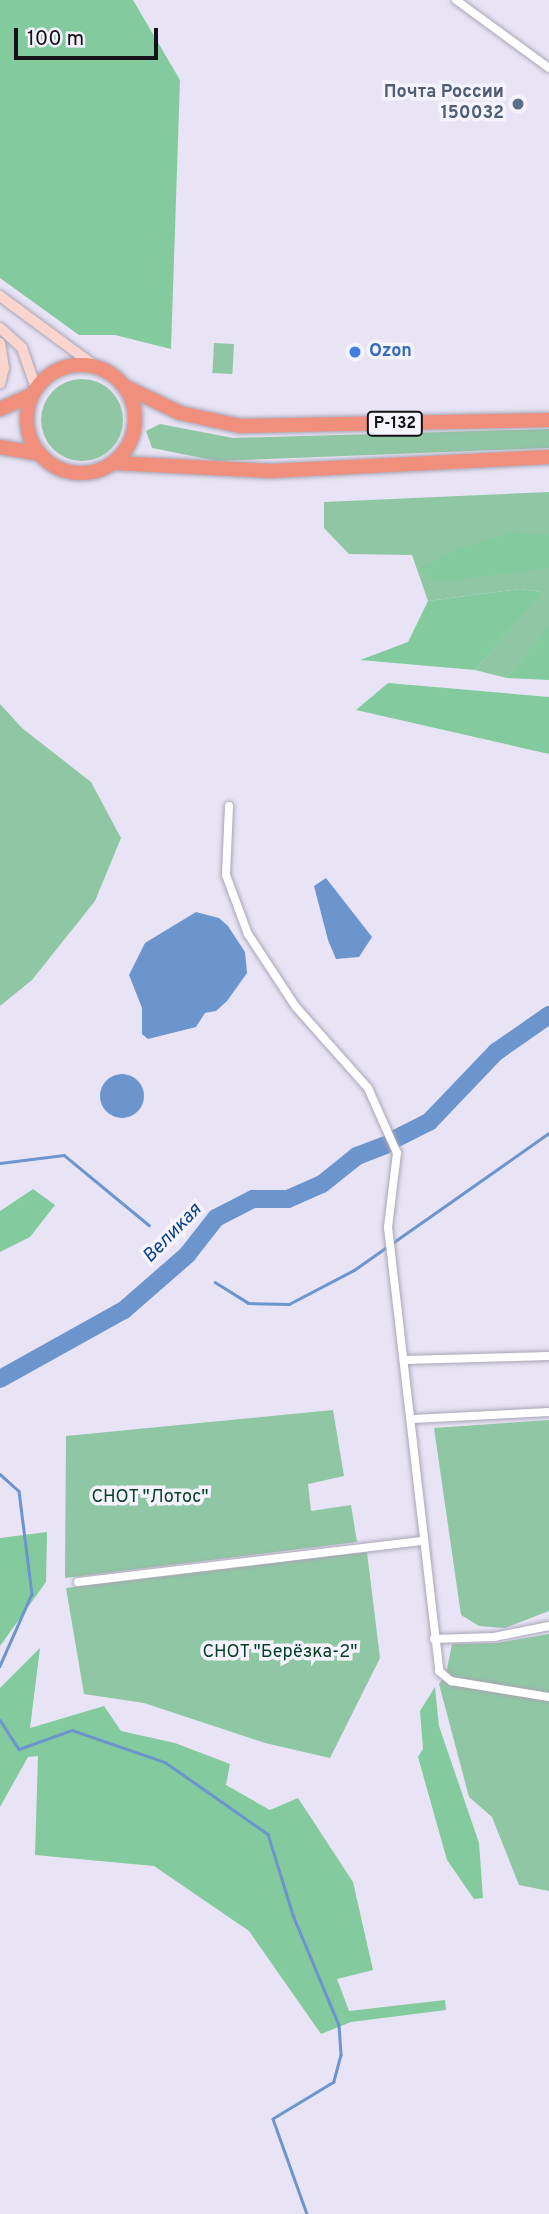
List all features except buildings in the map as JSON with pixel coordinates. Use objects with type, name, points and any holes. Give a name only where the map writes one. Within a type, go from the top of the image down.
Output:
[{"type":"highway","points":[[0,409],[35,391],[67,368],[99,369]]},
{"type":"highway","name":"Р-132","points":[[99,369],[124,386],[180,412],[240,426],[549,420]]},
{"type":"highway","points":[[0,447],[40,454],[74,472],[97,471],[113,463],[125,450],[135,427],[135,410],[124,386]]},
{"type":"highway","points":[[35,391],[28,426],[40,454]]},
{"type":"highway","points":[[113,463],[298,470],[549,457]]},
{"type":"main road","points":[[0,296],[99,369]]},
{"type":"main road","points":[[0,328],[22,348],[35,391]]},
{"type":"main road","points":[[0,343],[4,360],[0,384]]},
{"type":"street","points":[[456,0],[549,68]]},
{"type":"street","points":[[229,806],[226,875],[248,934],[296,1007],[361,1078],[395,1146],[388,1227],[413,1419],[439,1671],[451,1681],[549,1697]]},
{"type":"street","points":[[406,1360],[549,1356]]},
{"type":"street","points":[[413,1419],[549,1412]]},
{"type":"street","points":[[78,1581],[424,1541]]},
{"type":"street","points":[[434,1639],[494,1637],[549,1626]]},
{"type":"green space","points":[[0,0],[133,0],[180,80],[171,349],[115,335],[79,335],[0,278]]},
{"type":"green space","points":[[214,343],[234,344],[232,374],[212,373]]},
{"type":"green space","points":[[82,379],[98,383],[111,391],[119,404],[123,420],[119,436],[111,449],[98,457],[82,461],[66,457],[53,449],[45,436],[41,420],[45,404],[53,391],[66,383]]},
{"type":"green space","points":[[160,424],[233,438],[549,429],[549,448],[217,461],[152,448],[146,431]]},
{"type":"green space","points":[[549,492],[549,630],[507,678],[475,670],[541,592],[520,589],[428,601],[412,555],[349,554],[324,528],[324,502]]},
{"type":"green space","points":[[510,533],[549,535],[549,568],[437,582],[419,569],[459,548]]},
{"type":"green space","points":[[520,589],[542,592],[475,670],[360,660],[408,642],[428,601]]},
{"type":"green space","points":[[549,627],[549,680],[507,678]]},
{"type":"green space","points":[[388,683],[549,697],[549,754],[356,710]]},
{"type":"green space","points":[[0,704],[22,728],[91,782],[121,838],[95,901],[32,980],[0,1006]]},
{"type":"green space","points":[[33,1189],[55,1205],[30,1237],[0,1252],[0,1211]]},
{"type":"green space","name":"СНОТ \"Лотос\"","points":[[333,1410],[344,1476],[308,1484],[311,1511],[351,1505],[357,1542],[65,1578],[66,1436]]},
{"type":"green space","points":[[549,1420],[549,1611],[505,1628],[479,1626],[461,1615],[434,1428]]},
{"type":"green space","points":[[47,1532],[46,1582],[0,1646],[0,1538]]},
{"type":"green space","name":"СНОТ \"Берёзка-2\"","points":[[367,1552],[380,1658],[330,1758],[265,1743],[144,1703],[84,1694],[66,1588]]},
{"type":"green space","points":[[549,1634],[549,1891],[519,1885],[492,1817],[469,1797],[439,1684],[446,1674],[452,1644],[497,1643]]},
{"type":"green space","points":[[40,1648],[30,1728],[104,1706],[121,1731],[175,1743],[230,1764],[226,1785],[270,1810],[298,1798],[353,1882],[373,1970],[337,1979],[349,2011],[445,2000],[446,2010],[351,2022],[321,2034],[249,1931],[154,1866],[35,1855],[38,1756],[28,1757],[0,1807],[0,1688]]},
{"type":"green space","points":[[435,1687],[439,1726],[479,1843],[483,1898],[474,1899],[447,1860],[418,1757],[423,1749],[420,1711]]},
{"type":"water","points":[[326,878],[372,937],[359,957],[336,959],[328,940],[314,886]]},
{"type":"water","points":[[196,912],[219,918],[228,926],[245,952],[247,973],[227,1001],[216,1011],[205,1013],[196,1027],[148,1039],[142,1034],[142,1008],[129,975],[145,943]]},
{"type":"water","points":[[122,1074],[131,1075],[138,1080],[143,1087],[143,1105],[138,1112],[131,1117],[122,1118],[113,1117],[106,1112],[101,1105],[100,1096],[101,1087],[106,1080],[113,1075]]},
{"type":"waterway","name":"Великая","points":[[397,1138],[429,1122],[496,1052],[549,1015]]},
{"type":"waterway","points":[[215,1282],[248,1303],[289,1304],[354,1270],[549,1133]]},
{"type":"waterway","name":"Великая","points":[[0,1379],[124,1310],[187,1255],[216,1218],[253,1199],[288,1199],[322,1184],[357,1156],[386,1145]]},
{"type":"waterway","points":[[0,1163],[64,1155],[149,1225]]},
{"type":"waterway","points":[[0,1474],[19,1491],[32,1594],[0,1666]]},
{"type":"waterway","points":[[0,1720],[19,1749],[72,1730],[165,1762],[268,1834],[293,1915],[339,2025],[341,2055],[334,2082],[273,2119],[307,2214]]},
{"type":"place","name":"Почта России 150032","points":[[518,104]]},
{"type":"place","name":"Ozon","points":[[355,352]]}]
